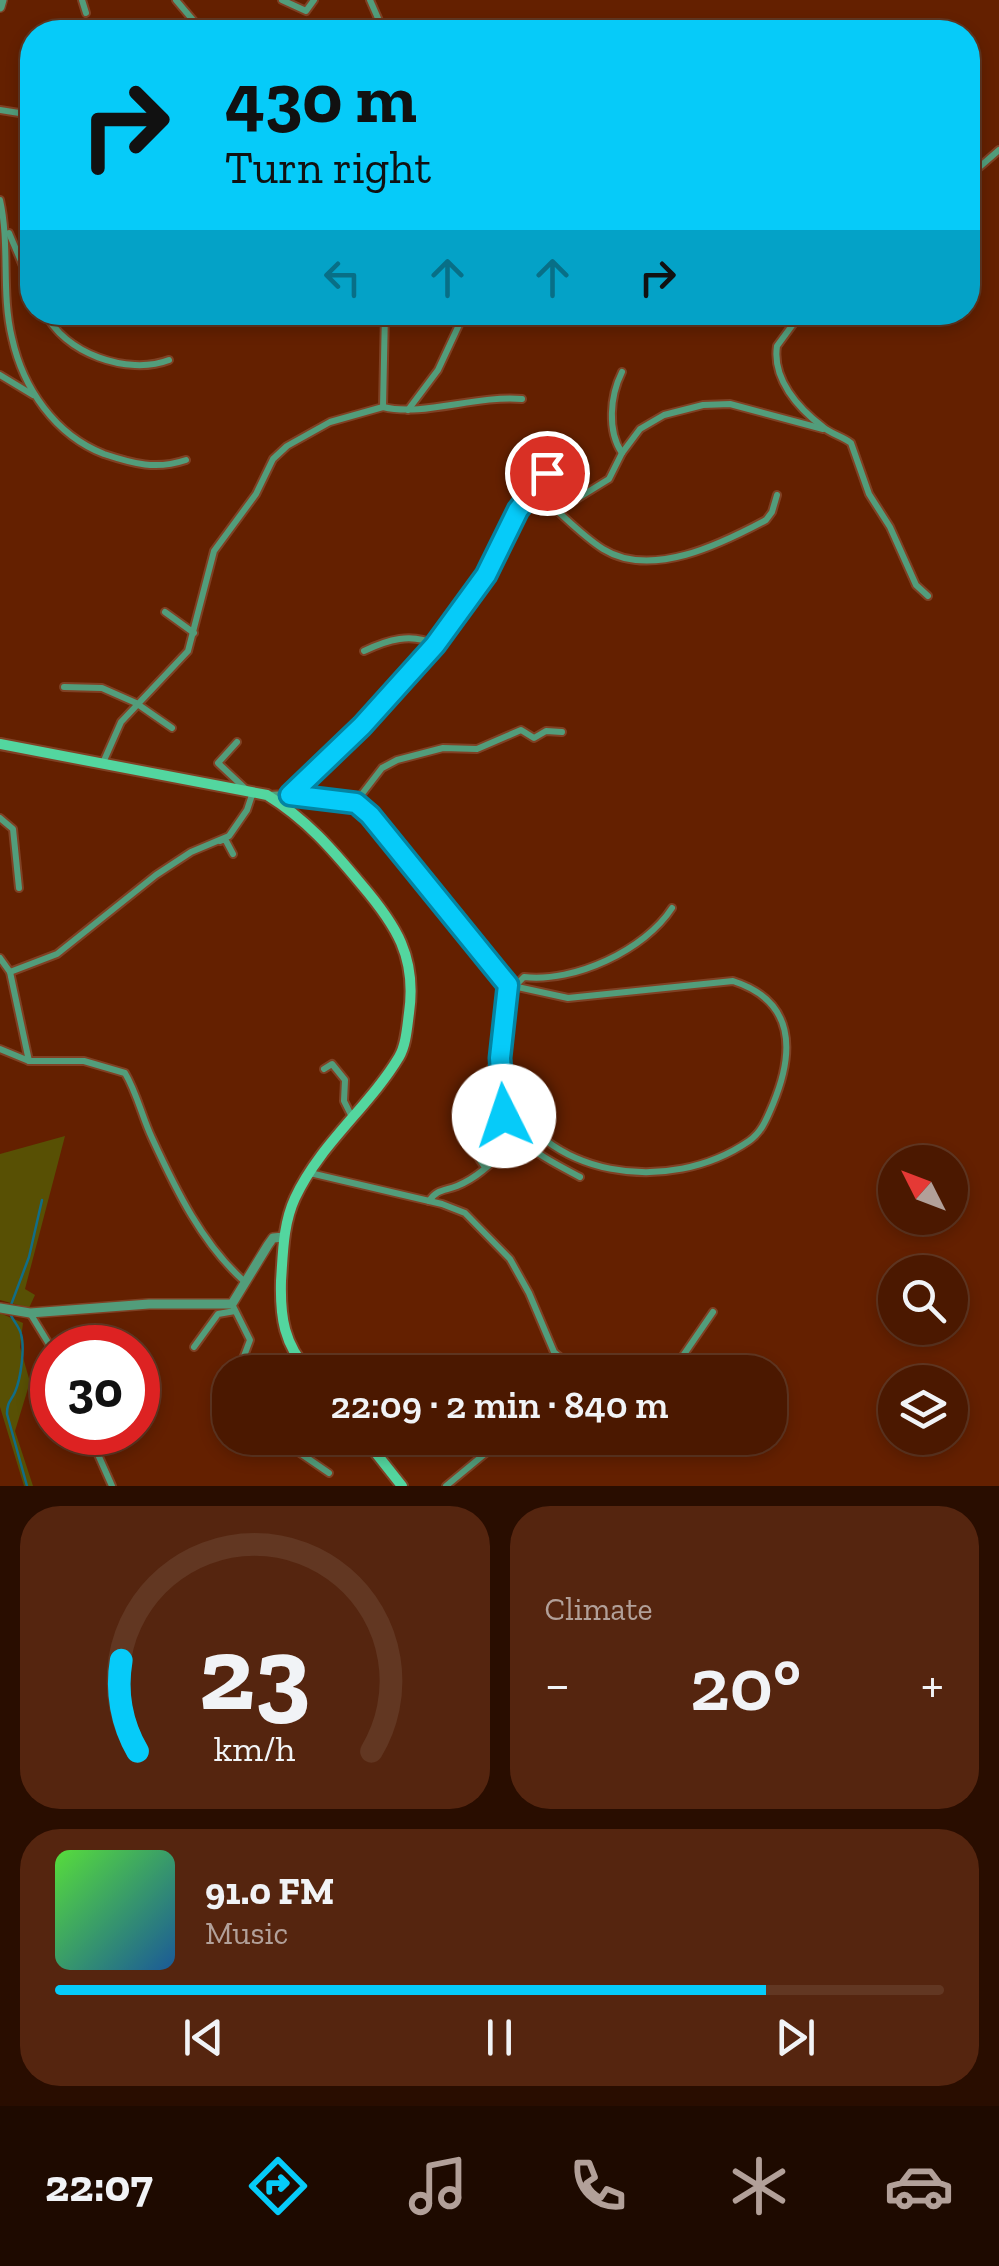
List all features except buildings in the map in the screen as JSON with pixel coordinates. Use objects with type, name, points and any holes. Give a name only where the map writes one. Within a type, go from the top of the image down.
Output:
[{"type":"main road","points":[[0,744],[267,796],[304,820],[394,923],[410,962],[411,1001],[400,1055],[310,1173],[292,1203],[284,1236],[281,1317],[295,1355]]},
{"type":"main road","points":[[377,1455],[402,1486]]},
{"type":"street","points":[[82,0],[86,12]]},
{"type":"street","points":[[176,0],[193,20]]},
{"type":"street","points":[[282,0],[306,12],[314,0]]},
{"type":"street","points":[[980,167],[999,150]]},
{"type":"street","points":[[0,200],[20,259]]},
{"type":"street","points":[[7,228],[11,336],[34,396]]},
{"type":"street","points":[[52,325],[57,335],[114,361],[142,367],[168,360]]},
{"type":"street","points":[[384,325],[384,408]]},
{"type":"street","points":[[407,410],[438,370],[459,325]]},
{"type":"street","points":[[792,325],[777,346],[776,357],[785,386],[826,430]]},
{"type":"street","points":[[622,372],[612,412],[614,440],[622,453]]},
{"type":"street","points":[[0,374],[34,396],[65,432],[102,453],[145,467],[186,460]]},
{"type":"street","points":[[102,766],[122,722],[136,703],[178,664],[195,634],[214,551],[256,494],[279,453],[330,422],[384,408],[407,410],[471,399],[522,399]]},
{"type":"street","points":[[557,510],[610,479],[622,453],[644,426],[664,415],[704,405],[730,404],[844,437],[857,452],[869,494],[890,527],[916,585],[928,596]]},
{"type":"street","points":[[290,795],[362,726],[435,645],[486,575],[518,510],[547,473],[556,451]]},
{"type":"street","points":[[528,497],[536,493],[602,548],[621,558],[641,561],[689,556],[707,549],[766,520],[777,495]]},
{"type":"street","points":[[165,612],[195,634]]},
{"type":"street","points":[[364,651],[416,637],[435,645]]},
{"type":"street","points":[[64,687],[102,688],[136,703],[172,728]]},
{"type":"street","points":[[356,803],[382,768],[397,760],[443,748],[477,749],[521,730],[534,738],[546,732],[562,732]]},
{"type":"street","points":[[219,841],[236,829],[252,795],[218,763],[237,742]]},
{"type":"street","points":[[267,796],[356,803],[383,827],[512,985],[568,998],[733,981],[756,988],[772,1004],[786,1028],[788,1050],[781,1086],[766,1121],[754,1137],[690,1168],[654,1175],[625,1172],[558,1149],[516,1111],[502,1082]]},
{"type":"street","points":[[0,818],[13,829],[20,888]]},
{"type":"street","points":[[10,972],[57,954],[191,852],[225,840],[233,854]]},
{"type":"street","points":[[429,1202],[438,1191],[460,1185],[485,1167],[510,1143],[501,1102],[500,1058],[512,985],[524,977],[554,979],[598,963],[654,932],[672,908]]},
{"type":"street","points":[[0,958],[10,972],[29,1061]]},
{"type":"street","points":[[0,1049],[29,1061],[84,1061],[125,1073],[152,1137],[196,1222],[218,1257],[246,1283]]},
{"type":"street","points":[[485,1167],[471,1145],[470,1106],[487,1070],[500,1058]]},
{"type":"street","points":[[324,1069],[332,1064],[345,1080],[344,1101],[351,1115]]},
{"type":"street","points":[[509,1126],[538,1155],[580,1178]]},
{"type":"street","points":[[310,1173],[465,1213],[488,1232],[530,1292],[558,1355]]},
{"type":"street","points":[[194,1347],[218,1314],[234,1308],[268,1244],[273,1238],[284,1236]]},
{"type":"street","points":[[7,1309],[30,1313],[149,1304],[234,1308]]},
{"type":"street","points":[[234,1308],[250,1340],[244,1355]]},
{"type":"street","points":[[683,1355],[713,1312]]},
{"type":"street","points":[[30,1313],[37,1325]]},
{"type":"street","points":[[98,1455],[112,1486]]},
{"type":"street","points":[[303,1455],[329,1473]]},
{"type":"street","points":[[446,1486],[483,1455]]},
{"type":"shaded area","points":[[65,1136],[25,1289],[35,1295],[29,1308],[0,1300],[0,1154]]},
{"type":"shaded area","points":[[0,1313],[23,1323],[20,1347],[30,1382],[15,1431],[33,1486],[24,1486],[0,1407]]},
{"type":"waterway","points":[[11,1305],[29,1257],[42,1200]]},
{"type":"waterway","points":[[10,1313],[21,1334],[22,1355],[19,1379],[7,1414],[27,1486]]},
{"type":"route","points":[[504,1116],[500,1058],[508,985],[370,815],[356,803],[290,795],[362,726],[435,645],[468,603],[518,510],[547,473]]}]
